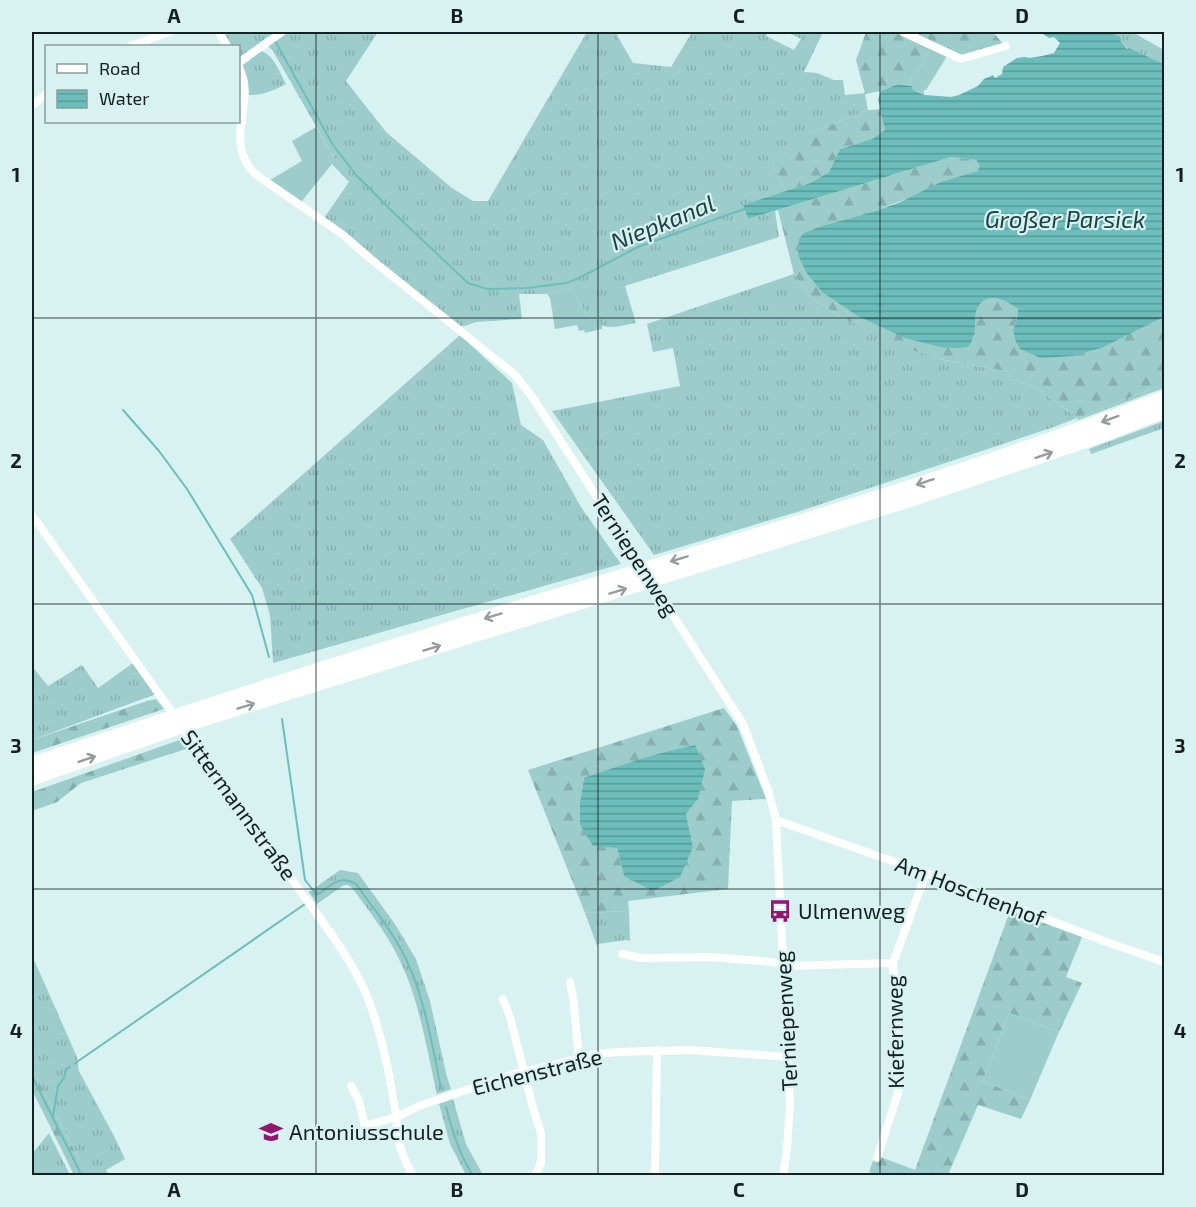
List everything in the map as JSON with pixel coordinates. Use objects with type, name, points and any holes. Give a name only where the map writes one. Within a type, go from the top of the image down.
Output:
[{"type":"highway","points":[[32,778],[179,721],[398,645],[836,511],[1001,457],[1164,398]]},
{"type":"highway","points":[[32,764],[915,498],[1096,437],[1164,411]]},
{"type":"street","points":[[134,45],[169,32]]},
{"type":"street","points":[[240,64],[282,32]]},
{"type":"street","points":[[903,32],[962,59],[1006,46]]},
{"type":"street","name":"Terniepenweg","points":[[240,70],[246,86],[240,140],[246,162],[251,169],[342,234],[515,375],[533,398],[743,724],[769,793],[776,820],[790,1104],[783,1176]]},
{"type":"street","points":[[32,106],[45,95]]},
{"type":"street","name":"Sittermannstraße","points":[[32,515],[308,901],[360,981],[377,1024],[388,1064],[395,1110],[399,1116],[396,1123],[398,1136],[413,1176]]},
{"type":"street","name":"Am Hoschenhof","points":[[776,820],[1164,962]]},
{"type":"street","name":"Kiefernweg","points":[[878,1158],[899,1083],[893,963],[926,873]]},
{"type":"street","points":[[622,954],[640,958],[710,957],[772,962],[784,966],[893,963]]},
{"type":"street","points":[[570,982],[579,1058]]},
{"type":"street","points":[[503,999],[542,1133],[541,1163],[535,1176]]},
{"type":"street","points":[[655,1176],[657,1050]]},
{"type":"street","name":"Eichenstraße","points":[[399,1116],[419,1106],[524,1071],[579,1058],[618,1052],[657,1050],[789,1056]]},
{"type":"street","points":[[351,1086],[365,1126],[399,1116]]},
{"type":"green space","points":[[222,32],[276,32],[243,57],[240,57],[240,45],[230,45]]},
{"type":"green space","points":[[287,32],[378,32],[346,81],[386,132],[452,188],[473,201],[488,201],[587,32],[617,32],[633,63],[671,67],[692,32],[768,32],[766,36],[794,50],[801,39],[791,34],[792,32],[823,32],[804,72],[817,73],[834,80],[843,80],[845,95],[865,93],[868,110],[799,138],[800,143],[772,162],[786,191],[743,205],[748,219],[775,211],[779,237],[625,286],[636,323],[611,327],[597,323],[586,314],[571,288],[547,294],[519,294],[521,319],[476,322],[461,326],[324,218],[351,179],[333,156],[268,46]]},
{"type":"green space","points":[[865,32],[901,32],[933,45],[908,85],[898,84],[865,94],[856,60]]},
{"type":"green space","points":[[908,32],[993,32],[1004,45],[959,56]]},
{"type":"green space","points":[[1112,32],[1132,32],[1164,50],[1164,64],[1128,49]]},
{"type":"green space","points":[[933,45],[949,53],[924,90],[924,94],[913,90],[912,86],[908,85]]},
{"type":"green space","points":[[261,51],[270,56],[286,84],[258,95],[248,95],[243,65]]},
{"type":"green space","points":[[881,109],[885,130],[872,139],[840,149],[829,172],[810,183],[786,191],[772,162],[799,143],[798,138],[868,110]]},
{"type":"green space","points":[[316,127],[333,156],[351,179],[349,182],[332,164],[301,202],[270,180],[302,161],[292,141]]},
{"type":"green space","points":[[951,157],[976,160],[979,163],[978,171],[872,212],[825,225],[974,338],[975,313],[978,306],[982,301],[994,298],[1018,309],[1013,330],[1104,347],[1164,317],[1164,384],[1078,418],[1039,390],[1011,377],[1010,372],[939,359],[897,345],[847,320],[814,300],[794,274],[778,210]]},
{"type":"green space","points":[[794,274],[814,300],[847,320],[939,359],[1010,372],[1011,377],[1039,390],[1078,418],[1164,384],[1164,388],[1078,420],[1077,418],[797,512],[654,555],[552,411],[680,386],[673,348],[653,352],[647,324]]},
{"type":"green space","points":[[571,288],[587,314],[602,325],[602,329],[585,333],[584,330],[579,331],[577,325],[555,329],[550,298],[547,294]]},
{"type":"green space","points":[[460,335],[512,383],[521,425],[543,440],[581,507],[621,564],[273,663],[270,615],[262,588],[230,539]]},
{"type":"green space","points":[[1164,421],[1164,428],[1091,454],[1089,449]]},
{"type":"green space","points":[[133,663],[156,694],[32,740],[32,666],[48,686],[82,665],[98,688]]},
{"type":"green space","points":[[156,699],[164,709],[32,753],[32,740]]},
{"type":"green space","points":[[724,708],[737,726],[766,799],[732,801],[728,889],[628,901],[629,911],[585,913],[528,770]],"holes":[[[584,778],[698,799],[686,814],[693,847],[624,876],[617,848],[580,825],[580,802]]]},
{"type":"green space","points":[[185,738],[192,747],[81,783],[57,802],[32,811],[32,792]]},
{"type":"green space","points":[[340,870],[358,873],[395,924],[416,959],[430,1001],[451,1089],[437,1094],[422,1025],[406,974],[383,932],[353,889],[344,885],[317,904],[309,892]]},
{"type":"green space","points":[[629,911],[630,941],[598,944],[597,946],[585,913]]},
{"type":"green space","points":[[1010,911],[1082,937],[1066,977],[1082,983],[1059,1032],[1009,1013],[983,1081],[1030,1100],[1021,1119],[978,1105],[948,1175],[878,1176],[869,1172],[875,1155],[915,1170]]},
{"type":"green space","points":[[32,959],[77,1057],[79,1071],[125,1159],[106,1170],[109,1175],[87,1175],[32,1068]]},
{"type":"green space","points":[[1009,1013],[1059,1032],[1030,1100],[983,1081]]},
{"type":"green space","points":[[32,1068],[87,1175],[74,1175],[32,1090]]},
{"type":"green space","points":[[453,1099],[466,1144],[483,1175],[466,1175],[450,1144],[439,1104]]},
{"type":"green space","points":[[49,1133],[70,1175],[32,1175],[32,1154]]},
{"type":"water","name":"Großer Parsick","points":[[1040,32],[1112,32],[1120,38],[1127,49],[1164,64],[1164,317],[1104,347],[1073,356],[1041,358],[1020,349],[1016,342],[1013,330],[1018,309],[1002,300],[990,298],[981,303],[977,309],[974,335],[968,347],[940,347],[905,338],[856,315],[822,292],[806,272],[798,255],[799,239],[804,233],[898,203],[941,182],[978,171],[979,164],[976,160],[951,157],[748,219],[743,205],[810,183],[829,172],[840,149],[872,139],[885,130],[878,99],[881,91],[898,84],[912,86],[913,90],[925,95],[951,97],[959,95],[978,86],[984,79],[993,75],[995,78],[1002,74],[1003,67],[1017,58],[1054,53],[1060,43],[1054,37],[1049,38]]},
{"type":"water","points":[[695,745],[705,769],[698,799],[686,814],[693,847],[680,877],[653,891],[624,876],[617,848],[593,846],[580,825],[580,802],[584,778]]},
{"type":"waterway","name":"Niepkanal","points":[[270,32],[333,145],[357,176],[468,283],[487,289],[527,288],[566,283],[638,247],[747,208]]},
{"type":"waterway","points":[[123,410],[159,451],[187,489],[252,595],[269,657]]},
{"type":"waterway","points":[[282,719],[305,880],[317,895],[340,881],[345,880],[356,884],[393,935],[417,985],[427,1019],[441,1088]]},
{"type":"waterway","points":[[74,1064],[305,904]]},
{"type":"waterway","points":[[53,1116],[58,1086],[64,1078],[66,1069],[70,1067]]},
{"type":"waterway","points":[[32,1076],[82,1176]]},
{"type":"waterway","points":[[446,1107],[457,1143],[473,1176]]},
{"type":"place","name":"Ulmenweg","points":[[780,911]]},
{"type":"place","name":"Antoniusschule","points":[[271,1132]]}]
